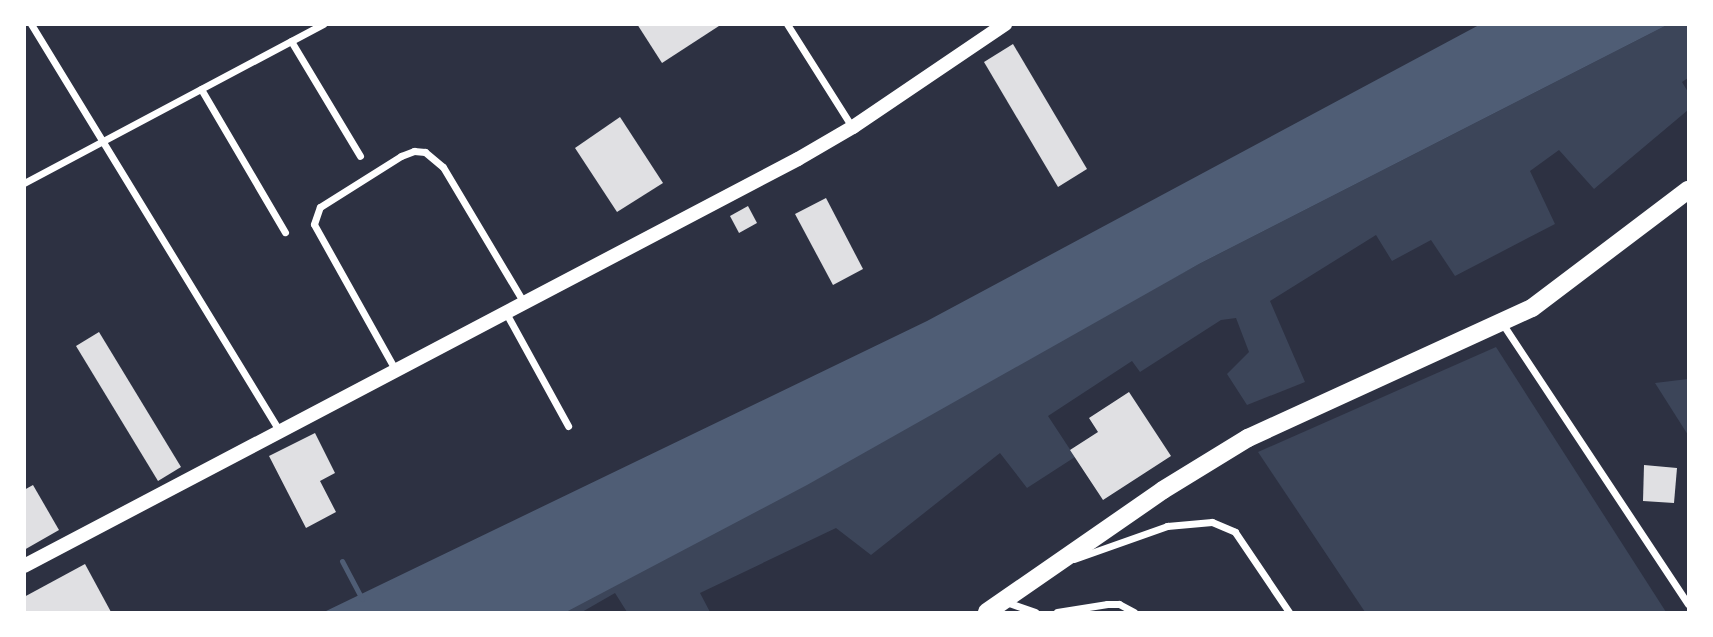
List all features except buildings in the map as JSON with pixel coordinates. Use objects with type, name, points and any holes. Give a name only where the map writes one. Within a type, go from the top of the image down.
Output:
[{"type":"main road","points":[[24,566],[524,304],[853,127],[1005,24]]},
{"type":"main road","points":[[987,612],[1163,490],[1248,438],[1502,323],[1548,298],[1689,190]]},
{"type":"street","points":[[31,24],[279,432]]},
{"type":"street","points":[[24,183],[323,24]]},
{"type":"street","points":[[787,24],[853,127]]},
{"type":"street","points":[[291,41],[359,156]]},
{"type":"street","points":[[201,89],[285,232]]},
{"type":"street","points":[[396,371],[314,224],[320,207],[401,156],[414,151],[425,152],[443,167],[524,304]]},
{"type":"street","points":[[506,313],[568,426]]},
{"type":"street","points":[[1502,323],[1689,604]]},
{"type":"street","points":[[1050,568],[1167,526],[1212,522],[1235,532],[1289,612]]},
{"type":"street","points":[[1003,601],[1035,612]]},
{"type":"street","points":[[1057,612],[1119,604],[1134,612]]},
{"type":"shaded area","points":[[1479,25],[1667,25],[1199,264],[807,485],[566,612],[324,612],[927,321]]},
{"type":"shaded area","points":[[1667,25],[1688,25],[1688,78],[1682,82],[1688,92],[1688,110],[1594,189],[1559,150],[1530,171],[1555,224],[1455,276],[1431,240],[1392,261],[1376,235],[1270,301],[1305,382],[1247,405],[1227,374],[1249,352],[1236,318],[1221,320],[1140,372],[1132,361],[1048,416],[1075,457],[1027,488],[1000,453],[871,555],[836,528],[700,593],[710,612],[627,612],[615,593],[582,612],[554,612],[1199,264]]},
{"type":"shaded area","points":[[1496,347],[1666,612],[1365,612],[1258,452]]},
{"type":"shaded area","points":[[1688,379],[1688,435],[1655,383]]},
{"type":"waterway","points":[[342,561],[362,599]]}]
